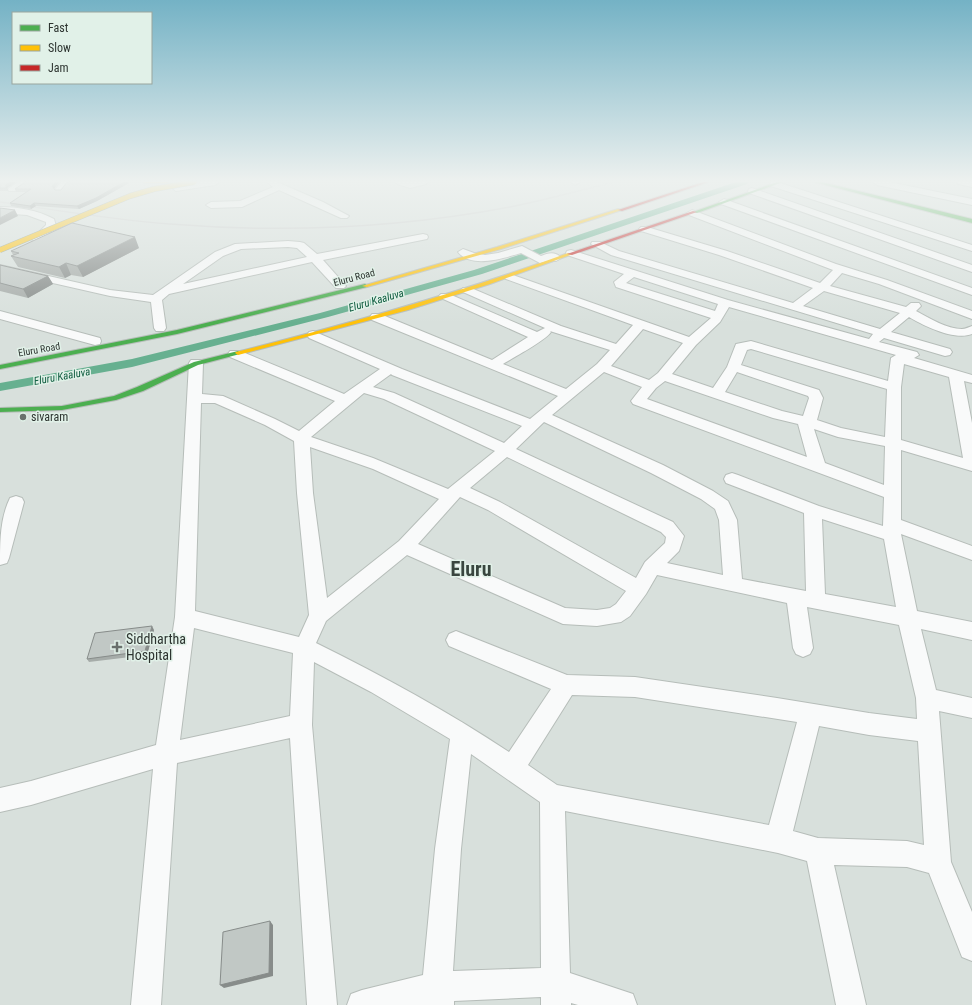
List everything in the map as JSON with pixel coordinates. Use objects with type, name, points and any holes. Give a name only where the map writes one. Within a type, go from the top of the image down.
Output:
[{"type":"main road","points":[[47,231],[52,229]]},
{"type":"main road","name":"Eluru Road","points":[[0,358],[222,316],[467,255],[546,229]]},
{"type":"main road","name":"Eluru Road","points":[[0,367],[111,347],[240,318],[352,290],[553,229]]},
{"type":"main road","points":[[0,410],[62,408],[116,398],[140,389],[196,363],[313,335],[467,290],[510,277],[554,257],[575,252],[644,229]]},
{"type":"street","points":[[644,229],[723,253],[822,286],[907,311],[923,320],[946,329],[964,333],[972,330]]},
{"type":"street","points":[[735,229],[972,315]]},
{"type":"street","points":[[798,229],[972,292]]},
{"type":"street","points":[[861,229],[971,267]]},
{"type":"street","points":[[915,229],[972,248]]},
{"type":"street","points":[[0,255],[33,242],[47,231]]},
{"type":"street","points":[[165,291],[315,258],[423,237]]},
{"type":"street","points":[[0,268],[110,293],[156,299],[165,291],[220,254],[239,246],[294,244],[300,245],[315,258],[340,286]]},
{"type":"street","points":[[594,245],[615,253],[794,307],[876,338],[898,355],[972,379]]},
{"type":"street","points":[[467,255],[490,258],[522,249],[540,260],[554,257]]},
{"type":"street","points":[[575,252],[722,309],[944,352]]},
{"type":"street","points":[[876,338],[907,311],[971,267]]},
{"type":"street","points":[[794,307],[822,286],[841,268]]},
{"type":"street","points":[[632,273],[620,282],[620,285],[722,309],[898,355],[972,372]]},
{"type":"street","points":[[510,277],[691,342]]},
{"type":"street","points":[[467,290],[554,327],[618,349]]},
{"type":"street","points":[[445,296],[538,337]]},
{"type":"street","points":[[156,299],[160,328]]},
{"type":"street","points":[[722,309],[708,329],[691,342],[638,401],[892,494]]},
{"type":"street","points":[[0,315],[95,341]]},
{"type":"street","points":[[376,317],[568,395]]},
{"type":"street","points":[[322,1005],[301,725],[304,647],[319,615],[404,546],[454,493],[602,367],[641,324]]},
{"type":"street","points":[[493,365],[554,327]]},
{"type":"street","points":[[313,335],[389,369],[537,421],[657,469],[707,494],[722,506],[728,520],[733,585]]},
{"type":"street","points":[[716,395],[734,367],[741,347],[751,345],[894,387]]},
{"type":"street","points":[[235,354],[345,400]]},
{"type":"street","points":[[898,355],[894,387],[892,443],[892,530],[908,618],[927,698],[938,862],[972,947]]},
{"type":"street","points":[[146,1005],[166,754],[185,617],[196,398],[196,363]]},
{"type":"street","points":[[602,367],[716,395],[838,432],[892,443],[972,465],[956,375]]},
{"type":"street","points":[[734,367],[814,393],[816,398],[809,422],[805,425],[818,468]]},
{"type":"street","points":[[319,615],[305,493],[302,439],[306,432],[345,400],[389,369]]},
{"type":"street","points":[[363,388],[389,396],[506,450],[667,527],[675,536],[673,546],[652,567],[639,589],[622,610],[614,616],[597,618],[563,616],[404,546]]},
{"type":"street","points":[[196,398],[218,399],[270,422],[302,439],[389,470],[427,488],[454,493],[494,506],[639,589]]},
{"type":"street","points":[[732,479],[813,510],[892,530],[972,553]]},
{"type":"street","points":[[0,558],[10,510]]},
{"type":"street","points":[[813,510],[816,601]]},
{"type":"street","points":[[652,567],[733,585],[908,618],[972,632]]},
{"type":"street","points":[[796,597],[803,648]]},
{"type":"street","points":[[185,617],[304,647],[378,684],[462,734],[552,796],[778,840],[818,850],[907,854],[938,862]]},
{"type":"street","points":[[456,640],[566,685],[636,687],[869,724],[929,731]]},
{"type":"street","points":[[512,768],[566,685]]},
{"type":"street","points":[[927,698],[972,708]]},
{"type":"street","points":[[778,840],[811,714]]},
{"type":"street","points":[[2,800],[32,793],[166,754],[301,725]]},
{"type":"street","points":[[438,996],[448,849],[462,734]]},
{"type":"street","points":[[552,796],[555,993]]},
{"type":"street","points":[[818,850],[851,1005]]},
{"type":"street","points":[[362,1005],[438,996],[555,993],[622,1005]]},
{"type":"building","points":[[59,229],[99,229],[135,237],[77,266],[66,263],[59,267],[11,256],[19,253],[11,251]]},
{"type":"building","points":[[0,265],[48,276],[23,289],[0,283]]},
{"type":"building","points":[[152,626],[145,651],[87,659],[95,633]]},
{"type":"building","points":[[270,921],[269,973],[220,985],[223,932]]},
{"type":"waterway","name":"Eluru Kaaluva","points":[[0,387],[132,363],[324,315],[478,272],[605,229]]},
{"type":"traffic: fast","points":[[0,367],[177,332],[365,286]]},
{"type":"traffic: fast","points":[[0,410],[62,408],[116,398],[140,389],[196,363],[238,353]]},
{"type":"traffic: slow","points":[[0,250],[51,229]]},
{"type":"traffic: slow","points":[[365,286],[499,248],[560,229]]},
{"type":"traffic: slow","points":[[238,353],[406,309],[488,283],[570,254]]},
{"type":"traffic: jam","points":[[570,254],[645,229]]},
{"type":"place","name":"sivaram","points":[[23,417]]},
{"type":"place","name":"Siddhartha Hospital","points":[[117,647]]},
{"type":"district","name":"Eluru","points":[[471,569]]}]
